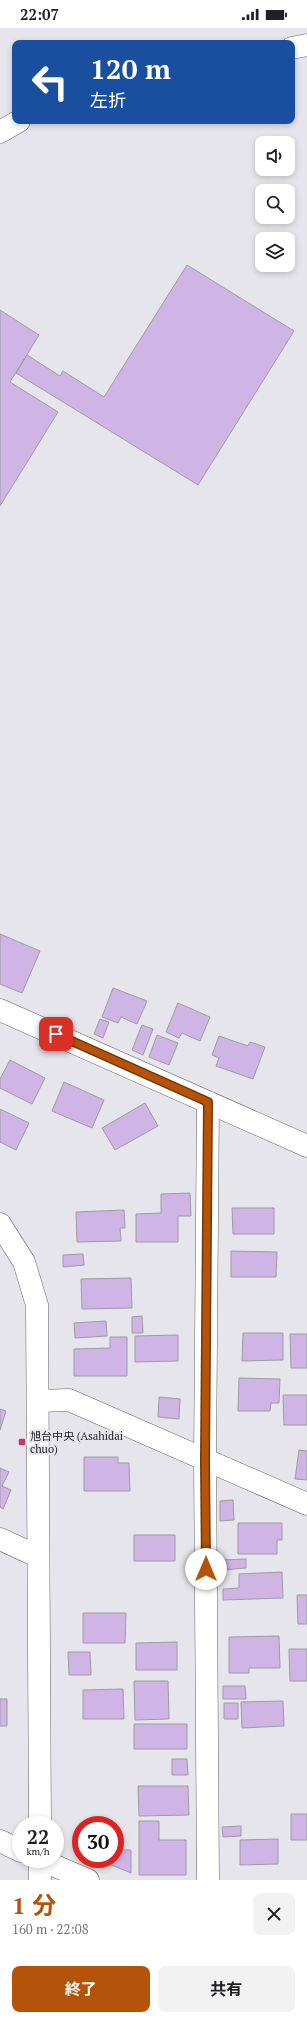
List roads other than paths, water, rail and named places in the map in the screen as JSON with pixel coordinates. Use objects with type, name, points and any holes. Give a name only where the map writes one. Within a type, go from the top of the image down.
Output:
[{"type":"street","points":[[295,47],[307,44]]},
{"type":"street","points":[[0,132],[14,124]]},
{"type":"street","points":[[0,1010],[307,1146]]},
{"type":"street","points":[[208,1102],[205,1460],[208,1880]]},
{"type":"street","points":[[0,1224],[24,1262],[37,1305],[37,1556],[40,1816]]},
{"type":"street","points":[[38,1401],[68,1400],[307,1504]]},
{"type":"street","points":[[0,1539],[37,1556]]},
{"type":"street","points":[[0,1841],[12,1848]]},
{"type":"street","points":[[53,1868],[88,1880]]},
{"type":"place","name":"旭台中央 (Asahidai chuo)","points":[[22,1442]]}]
